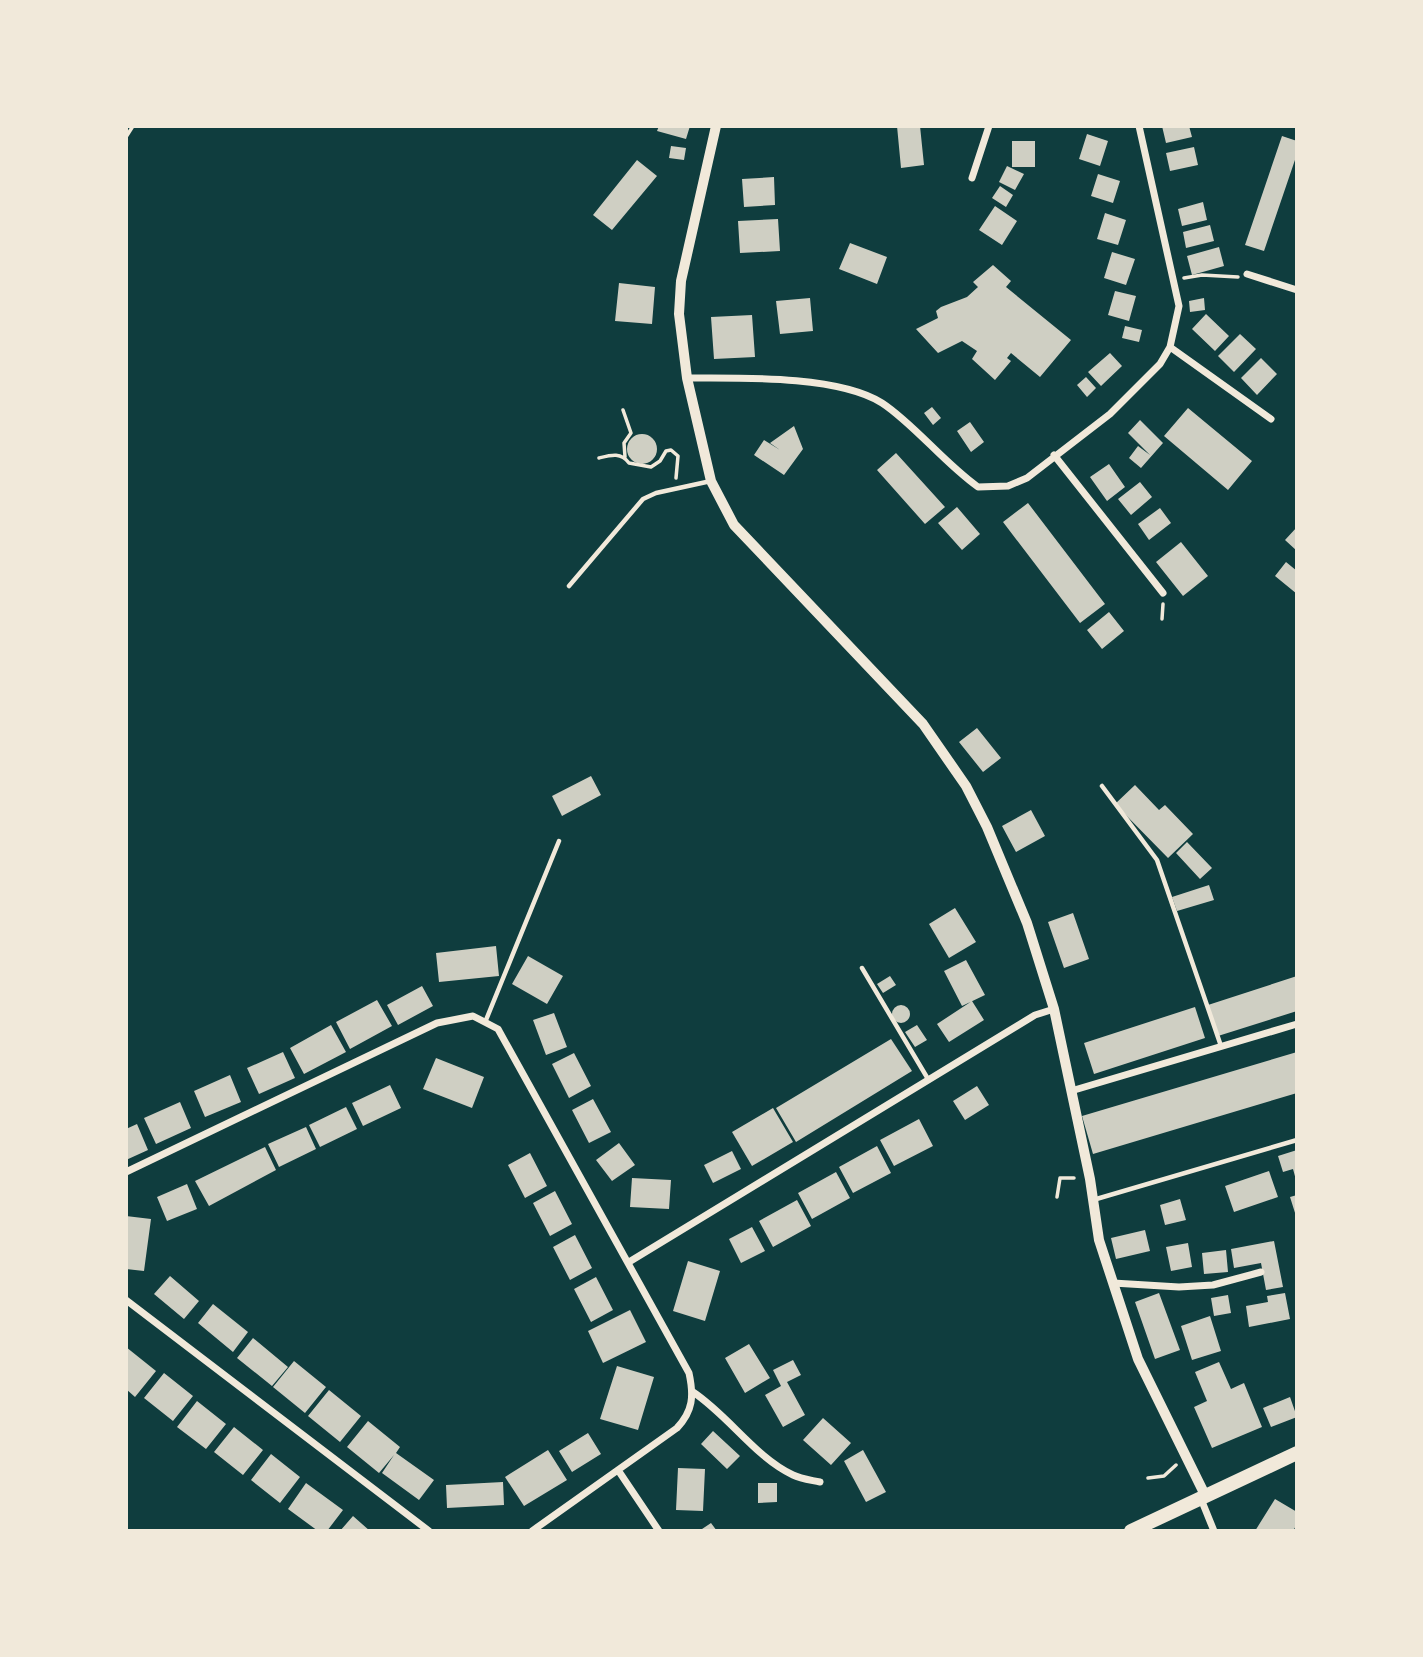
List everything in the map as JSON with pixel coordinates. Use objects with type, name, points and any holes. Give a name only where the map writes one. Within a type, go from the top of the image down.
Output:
[{"type":"main road","points":[[1131,1531],[1297,1452]]},
{"type":"street","points":[[716,126],[681,281],[680,324],[687,378],[711,481],[734,525],[923,724],[966,786],[987,827],[1027,923],[1054,1009],[1099,1240],[1138,1359],[1185,1454],[1214,1531]]},
{"type":"street","points":[[972,178],[989,126]]},
{"type":"street","points":[[687,378],[748,377],[856,392],[881,403],[978,487],[1008,486],[1027,478],[1110,414],[1160,364],[1170,347],[1179,306],[1139,126]]},
{"type":"street","points":[[1247,274],[1297,290]]},
{"type":"street","points":[[1170,347],[1271,419]]},
{"type":"street","points":[[1054,455],[1163,593]]},
{"type":"street","points":[[629,1262],[1035,1015],[1054,1009]]},
{"type":"street","points":[[126,1172],[437,1023],[455,1017],[473,1016],[486,1020],[507,1040],[689,1373],[694,1392],[686,1419],[677,1429],[532,1531]]},
{"type":"street","points":[[1071,1091],[1297,1024]]},
{"type":"street","points":[[1113,1283],[1179,1287],[1213,1285],[1261,1272]]},
{"type":"street","points":[[126,1300],[429,1531]]},
{"type":"street","points":[[694,1392],[757,1449],[794,1476],[820,1482]]},
{"type":"street","points":[[618,1470],[659,1531]]},
{"type":"lane","points":[[569,586],[643,499],[656,493],[711,481]]},
{"type":"lane","points":[[1102,786],[1157,860],[1221,1046]]},
{"type":"lane","points":[[486,1020],[559,841]]},
{"type":"lane","points":[[862,968],[928,1079]]},
{"type":"lane","points":[[1092,1200],[1297,1140]]},
{"type":"path","points":[[126,136],[133,126]]},
{"type":"path","points":[[1190,276],[1232,279],[1247,274]]},
{"type":"path","points":[[623,410],[631,433],[624,443],[625,457],[629,463],[650,467],[660,461],[666,451],[671,450],[678,456],[676,482],[684,486]]},
{"type":"path","points":[[599,458],[615,455],[625,457]]},
{"type":"path","points":[[654,457],[660,461]]},
{"type":"path","points":[[1057,1197],[1060,1178],[1074,1178]]},
{"type":"path","points":[[1148,1478],[1164,1476],[1185,1454]]},
{"type":"building","points":[[659,126],[690,126],[686,139],[657,131]]},
{"type":"building","points":[[897,126],[920,126],[924,165],[901,168]]},
{"type":"building","points":[[1162,126],[1189,126],[1192,137],[1166,143]]},
{"type":"building","points":[[1087,134],[1108,141],[1100,166],[1079,159]]},
{"type":"building","points":[[1282,136],[1297,141],[1297,154],[1264,251],[1245,245]]},
{"type":"building","points":[[1012,141],[1035,141],[1035,167],[1012,167]]},
{"type":"building","points":[[671,146],[686,148],[684,160],[669,158]]},
{"type":"building","points":[[1194,147],[1198,165],[1170,171],[1166,153]]},
{"type":"building","points":[[637,160],[657,176],[612,230],[593,215]]},
{"type":"building","points":[[1007,166],[1024,174],[1015,190],[999,182]]},
{"type":"building","points":[[1098,174],[1120,181],[1113,203],[1091,196]]},
{"type":"building","points":[[774,177],[775,205],[744,207],[742,179]]},
{"type":"building","points":[[1000,186],[1013,195],[1006,207],[992,198]]},
{"type":"building","points":[[1203,202],[1207,220],[1182,226],[1178,209]]},
{"type":"building","points":[[995,206],[1017,221],[1002,245],[979,230]]},
{"type":"building","points":[[1105,213],[1126,220],[1118,245],[1097,239]]},
{"type":"building","points":[[778,219],[780,251],[740,253],[738,221]]},
{"type":"building","points":[[1210,225],[1214,241],[1186,248],[1183,232]]},
{"type":"building","points":[[850,243],[887,257],[877,284],[839,269]]},
{"type":"building","points":[[1219,247],[1224,266],[1192,275],[1187,256]]},
{"type":"building","points":[[1112,252],[1135,259],[1126,285],[1104,278]]},
{"type":"building","points":[[993,265],[1011,281],[1006,287],[1071,340],[1040,377],[1011,353],[1007,358],[1011,361],[995,380],[972,359],[977,351],[962,341],[938,353],[916,329],[938,318],[936,311],[941,307],[967,297],[978,287],[973,282]]},
{"type":"building","points":[[619,283],[655,287],[652,324],[615,321]]},
{"type":"building","points":[[1115,291],[1136,296],[1129,321],[1108,315]]},
{"type":"building","points":[[810,298],[813,331],[780,334],[776,301]]},
{"type":"building","points":[[1204,298],[1205,310],[1190,312],[1189,301]]},
{"type":"building","points":[[1206,314],[1229,336],[1215,351],[1192,329]]},
{"type":"building","points":[[752,315],[755,357],[714,359],[711,317]]},
{"type":"building","points":[[1125,326],[1142,330],[1139,342],[1122,338]]},
{"type":"building","points":[[1240,334],[1256,349],[1234,372],[1218,356]]},
{"type":"building","points":[[1110,353],[1122,366],[1101,386],[1088,372]]},
{"type":"building","points":[[1261,358],[1277,374],[1257,395],[1241,378]]},
{"type":"building","points":[[1086,377],[1096,388],[1087,397],[1077,385]]},
{"type":"building","points":[[932,407],[941,418],[933,425],[924,413]]},
{"type":"building","points":[[1188,408],[1252,461],[1228,490],[1164,436]]},
{"type":"building","points":[[1140,420],[1163,443],[1141,468],[1129,458],[1138,446],[1150,455],[1128,433]]},
{"type":"building","points":[[970,422],[984,442],[971,452],[957,431]]},
{"type":"building","points":[[794,426],[803,449],[784,475],[754,455],[764,440],[780,450],[770,443]]},
{"type":"building","points":[[642,434],[652,439],[657,449],[652,459],[642,464],[632,459],[627,449],[632,439]]},
{"type":"building","points":[[896,453],[945,507],[925,524],[877,470]]},
{"type":"building","points":[[1109,464],[1125,487],[1107,501],[1090,477]]},
{"type":"building","points":[[1140,482],[1152,497],[1131,515],[1118,499]]},
{"type":"building","points":[[1028,503],[1105,604],[1080,623],[1003,522]]},
{"type":"building","points":[[957,507],[980,534],[962,550],[938,523]]},
{"type":"building","points":[[1160,508],[1171,523],[1149,540],[1138,524]]},
{"type":"building","points":[[1297,527],[1297,551],[1285,540]]},
{"type":"building","points":[[1181,542],[1208,576],[1183,596],[1156,562]]},
{"type":"building","points":[[1286,562],[1297,571],[1297,594],[1275,576]]},
{"type":"building","points":[[1109,612],[1124,631],[1102,649],[1087,630]]},
{"type":"building","points":[[977,728],[1001,758],[983,772],[959,742]]},
{"type":"building","points":[[591,776],[601,795],[562,816],[552,796]]},
{"type":"building","points":[[1135,785],[1159,810],[1165,805],[1193,834],[1168,858],[1115,804]]},
{"type":"building","points":[[1031,810],[1045,836],[1016,852],[1002,826]]},
{"type":"building","points":[[1187,842],[1212,868],[1200,879],[1176,853]]},
{"type":"building","points":[[1209,885],[1214,900],[1177,911],[1172,897]]},
{"type":"building","points":[[955,908],[976,942],[949,958],[929,924]]},
{"type":"building","points":[[1073,913],[1089,959],[1064,968],[1048,922]]},
{"type":"building","points":[[496,946],[499,976],[439,982],[436,953]]},
{"type":"building","points":[[528,956],[563,976],[547,1004],[512,984]]},
{"type":"building","points":[[966,960],[985,995],[962,1006],[944,971]]},
{"type":"building","points":[[890,976],[896,985],[883,993],[877,984]]},
{"type":"building","points":[[1297,976],[1297,1011],[1218,1036],[1208,1005]]},
{"type":"building","points":[[422,986],[433,1006],[398,1025],[387,1005]]},
{"type":"building","points":[[377,1000],[392,1026],[350,1049],[336,1022]]},
{"type":"building","points":[[972,1001],[984,1020],[949,1042],[937,1024]]},
{"type":"building","points":[[901,1005],[907,1008],[910,1014],[907,1020],[901,1023],[895,1020],[892,1014],[895,1008]]},
{"type":"building","points":[[1195,1007],[1205,1038],[1094,1074],[1084,1043]]},
{"type":"building","points":[[554,1013],[567,1047],[546,1055],[533,1020]]},
{"type":"building","points":[[331,1025],[346,1052],[304,1074],[290,1048]]},
{"type":"building","points":[[917,1025],[927,1040],[915,1047],[905,1032]]},
{"type":"building","points":[[891,1039],[912,1071],[796,1142],[776,1108]]},
{"type":"building","points":[[283,1052],[295,1078],[259,1094],[247,1068]]},
{"type":"building","points":[[1297,1052],[1297,1093],[1093,1154],[1082,1116]]},
{"type":"building","points":[[574,1053],[591,1086],[569,1098],[552,1064]]},
{"type":"building","points":[[436,1058],[484,1077],[472,1108],[423,1089]]},
{"type":"building","points":[[230,1075],[241,1102],[205,1117],[194,1091]]},
{"type":"building","points":[[390,1085],[401,1108],[363,1126],[352,1103]]},
{"type":"building","points":[[977,1086],[989,1105],[965,1120],[953,1101]]},
{"type":"building","points":[[593,1099],[611,1132],[589,1143],[572,1110]]},
{"type":"building","points":[[180,1102],[191,1128],[156,1144],[144,1118]]},
{"type":"building","points":[[346,1107],[357,1129],[320,1147],[309,1125]]},
{"type":"building","points":[[773,1108],[793,1142],[752,1166],[732,1132]]},
{"type":"building","points":[[919,1119],[933,1146],[894,1166],[880,1140]]},
{"type":"building","points":[[137,1124],[148,1150],[126,1160],[126,1129]]},
{"type":"building","points":[[306,1127],[316,1149],[279,1167],[268,1144]]},
{"type":"building","points":[[619,1143],[635,1165],[612,1181],[596,1160]]},
{"type":"building","points":[[877,1146],[891,1173],[853,1193],[839,1167]]},
{"type":"building","points":[[265,1147],[276,1170],[209,1206],[195,1181]]},
{"type":"building","points":[[1297,1150],[1296,1180],[1293,1169],[1283,1172],[1278,1156]]},
{"type":"building","points":[[732,1151],[741,1169],[713,1183],[704,1165]]},
{"type":"building","points":[[530,1153],[547,1186],[525,1198],[508,1165]]},
{"type":"building","points":[[1269,1171],[1278,1197],[1234,1212],[1225,1186]]},
{"type":"building","points":[[836,1172],[850,1198],[812,1219],[798,1193]]},
{"type":"building","points":[[632,1178],[671,1180],[669,1209],[630,1207]]},
{"type":"building","points":[[187,1184],[197,1209],[167,1221],[157,1197]]},
{"type":"building","points":[[555,1191],[572,1224],[550,1236],[533,1203]]},
{"type":"building","points":[[1297,1195],[1297,1216],[1296,1216],[1290,1197]]},
{"type":"building","points":[[1180,1199],[1186,1220],[1165,1225],[1160,1205]]},
{"type":"building","points":[[797,1200],[811,1226],[773,1247],[759,1221]]},
{"type":"building","points":[[126,1216],[151,1219],[144,1271],[126,1269]]},
{"type":"building","points":[[752,1227],[765,1251],[741,1263],[729,1239]]},
{"type":"building","points":[[1145,1230],[1150,1251],[1116,1259],[1111,1238]]},
{"type":"building","points":[[575,1235],[592,1268],[570,1280],[553,1247]]},
{"type":"building","points":[[1274,1241],[1283,1287],[1266,1290],[1261,1263],[1234,1268],[1231,1249]]},
{"type":"building","points":[[1188,1243],[1192,1267],[1171,1271],[1166,1247]]},
{"type":"building","points":[[1226,1250],[1228,1272],[1204,1274],[1202,1253]]},
{"type":"building","points":[[688,1261],[720,1271],[705,1321],[673,1311]]},
{"type":"building","points":[[170,1276],[199,1301],[184,1319],[154,1294]]},
{"type":"building","points":[[596,1277],[613,1310],[591,1322],[574,1289]]},
{"type":"building","points":[[1159,1293],[1180,1350],[1155,1359],[1135,1302]]},
{"type":"building","points":[[1285,1293],[1290,1319],[1249,1327],[1246,1306],[1268,1302],[1267,1296]]},
{"type":"building","points":[[1228,1295],[1231,1313],[1214,1316],[1211,1298]]},
{"type":"building","points":[[213,1304],[248,1332],[233,1352],[198,1323]]},
{"type":"building","points":[[630,1310],[646,1342],[603,1363],[588,1331]]},
{"type":"building","points":[[1210,1316],[1221,1351],[1192,1360],[1181,1326]]},
{"type":"building","points":[[253,1338],[288,1367],[272,1386],[237,1358]]},
{"type":"building","points":[[749,1344],[770,1378],[745,1393],[725,1358]]},
{"type":"building","points":[[126,1347],[156,1371],[135,1397],[126,1389]]},
{"type":"building","points":[[793,1360],[801,1375],[787,1382],[805,1415],[783,1427],[765,1395],[781,1386],[773,1370]]},
{"type":"building","points":[[294,1361],[326,1387],[305,1413],[273,1387]]},
{"type":"building","points":[[1219,1362],[1231,1389],[1244,1383],[1262,1427],[1212,1448],[1194,1407],[1207,1401],[1195,1372]]},
{"type":"building","points":[[617,1366],[654,1377],[638,1430],[600,1419]]},
{"type":"building","points":[[164,1373],[193,1396],[173,1421],[144,1398]]},
{"type":"building","points":[[329,1390],[361,1416],[340,1442],[308,1416]]},
{"type":"building","points":[[1290,1397],[1297,1417],[1271,1427],[1263,1408]]},
{"type":"building","points":[[197,1401],[226,1424],[206,1449],[177,1427]]},
{"type":"building","points":[[823,1418],[851,1443],[831,1465],[803,1440]]},
{"type":"building","points":[[368,1421],[400,1447],[396,1453],[434,1480],[419,1500],[382,1473],[394,1455],[379,1473],[347,1447]]},
{"type":"building","points":[[234,1427],[263,1450],[243,1475],[214,1452]]},
{"type":"building","points":[[713,1431],[740,1456],[727,1469],[701,1444]]},
{"type":"building","points":[[588,1433],[601,1454],[572,1472],[559,1451]]},
{"type":"building","points":[[548,1450],[567,1480],[524,1506],[505,1477]]},
{"type":"building","points":[[863,1450],[886,1492],[866,1502],[844,1461]]},
{"type":"building","points":[[271,1454],[300,1477],[280,1503],[251,1480]]},
{"type":"building","points":[[678,1468],[705,1469],[703,1511],[676,1510]]},
{"type":"building","points":[[503,1482],[504,1505],[447,1508],[446,1485]]},
{"type":"building","points":[[306,1483],[343,1510],[327,1531],[318,1531],[288,1509]]},
{"type":"building","points":[[758,1483],[777,1483],[777,1502],[758,1503]]},
{"type":"building","points":[[1275,1499],[1297,1512],[1297,1524],[1293,1531],[1255,1531]]},
{"type":"building","points":[[353,1516],[370,1531],[340,1531]]},
{"type":"building","points":[[711,1523],[717,1531],[699,1531]]}]
